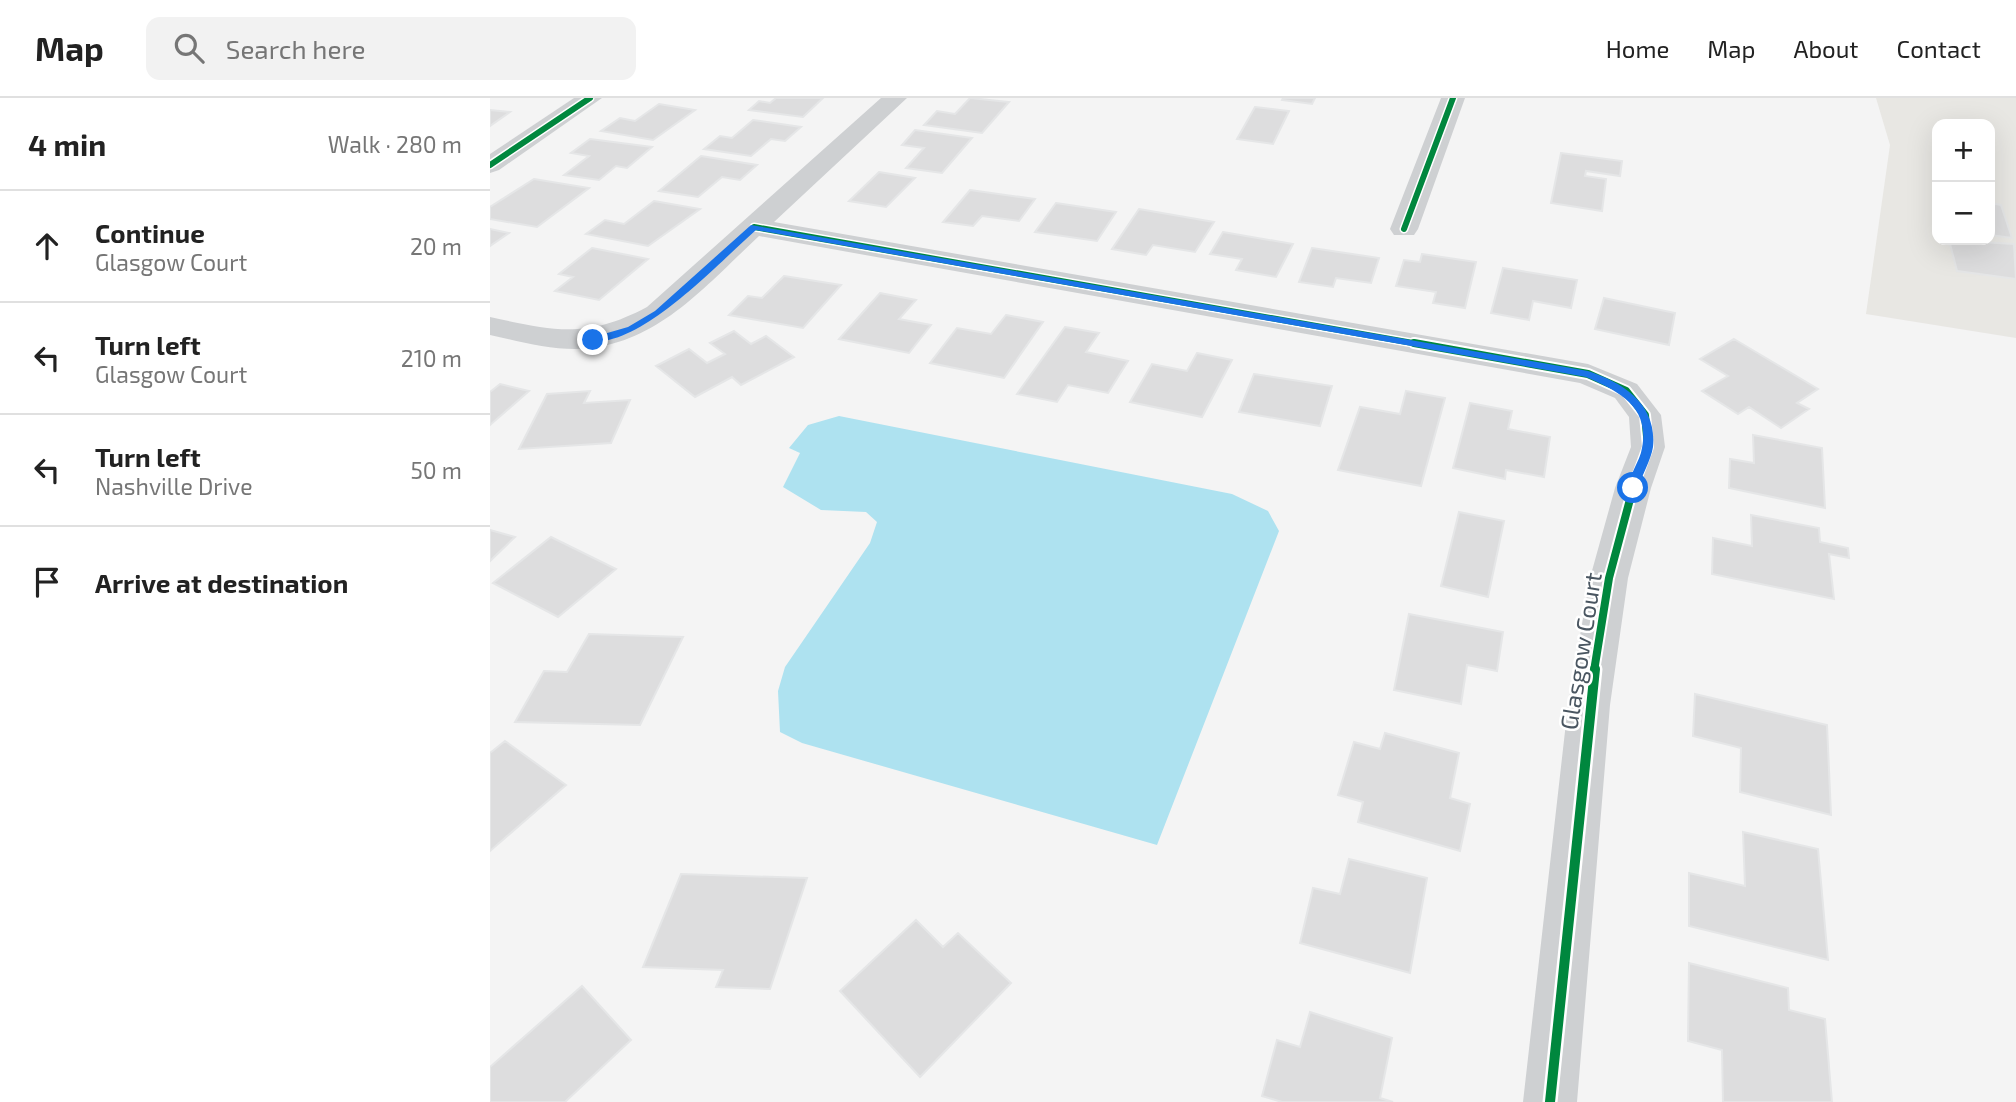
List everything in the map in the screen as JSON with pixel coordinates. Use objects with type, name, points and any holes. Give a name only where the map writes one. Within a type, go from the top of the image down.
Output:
[{"type":"street","points":[[490,165],[590,98]]},
{"type":"street","points":[[490,326],[552,340],[593,340],[632,329],[658,313],[895,98]]},
{"type":"street","points":[[1404,229],[1453,98]]},
{"type":"street","name":"Glasgow Court","points":[[754,227],[1588,374],[1626,391],[1645,415],[1648,447],[1633,488],[1609,578],[1589,705],[1550,1102]]},
{"type":"shaded area","points":[[1876,98],[2016,98],[2016,338],[1866,314],[1890,145]]},
{"type":"water","points":[[839,416],[1232,494],[1268,511],[1279,531],[1157,845],[802,743],[780,732],[778,691],[785,667],[870,543],[877,522],[866,512],[821,510],[783,487],[800,453],[789,448],[808,425]]},
{"type":"building","points":[[776,98],[823,98],[803,117],[749,110],[759,101],[770,103]]},
{"type":"building","points":[[970,98],[1009,102],[982,133],[924,125],[937,111],[955,114]]},
{"type":"building","points":[[1315,98],[1312,104],[1282,100]]},
{"type":"building","points":[[659,104],[695,110],[653,140],[601,131],[620,118],[635,121]]},
{"type":"building","points":[[1255,107],[1289,111],[1273,144],[1237,139]]},
{"type":"building","points":[[490,110],[510,112],[490,126]]},
{"type":"building","points":[[753,120],[801,127],[785,141],[771,139],[751,156],[704,149],[720,136],[732,138]]},
{"type":"building","points":[[915,130],[972,138],[942,173],[906,168],[924,148],[902,145]]},
{"type":"building","points":[[590,139],[652,147],[627,168],[616,166],[599,180],[564,175],[589,156],[571,153]]},
{"type":"building","points":[[1561,153],[1622,161],[1620,176],[1586,171],[1585,176],[1606,179],[1602,211],[1551,203]]},
{"type":"building","points":[[701,156],[757,165],[740,180],[722,177],[698,197],[659,191]]},
{"type":"building","points":[[879,172],[915,178],[886,207],[849,201]]},
{"type":"building","points":[[534,179],[589,188],[537,227],[490,219],[490,207]]},
{"type":"building","points":[[970,190],[1035,199],[1019,221],[982,216],[973,226],[943,222]]},
{"type":"building","points":[[654,201],[700,209],[648,246],[586,234],[605,220],[624,224]]},
{"type":"building","points":[[1056,203],[1116,212],[1097,241],[1035,232]]},
{"type":"building","points":[[1995,204],[2001,205],[2012,238],[1995,236]]},
{"type":"building","points":[[1139,209],[1214,222],[1195,252],[1153,245],[1146,255],[1112,249]]},
{"type":"building","points":[[490,229],[509,233],[490,246]]},
{"type":"building","points":[[1223,232],[1293,244],[1276,277],[1236,270],[1242,259],[1210,254]]},
{"type":"building","points":[[2014,244],[2016,279],[1957,271],[1950,245]]},
{"type":"building","points":[[592,248],[648,259],[599,300],[555,291],[573,277],[559,274]]},
{"type":"building","points":[[1312,248],[1379,258],[1371,283],[1336,278],[1333,287],[1299,282]]},
{"type":"building","points":[[1422,254],[1476,262],[1465,308],[1433,303],[1436,292],[1396,286],[1404,260],[1420,262]]},
{"type":"building","points":[[1503,268],[1577,280],[1571,308],[1533,301],[1529,320],[1491,313]]},
{"type":"building","points":[[784,276],[841,285],[803,328],[729,315],[748,296],[762,298]]},
{"type":"building","points":[[880,293],[916,300],[899,319],[931,325],[909,353],[839,339]]},
{"type":"building","points":[[1604,298],[1675,313],[1669,345],[1595,329]]},
{"type":"building","points":[[1006,315],[1043,322],[1004,378],[930,363],[957,328],[991,334]]},
{"type":"building","points":[[1065,327],[1099,333],[1086,352],[1128,361],[1108,393],[1068,385],[1057,402],[1017,394]]},
{"type":"building","points":[[734,331],[751,344],[766,336],[794,357],[741,385],[732,377],[695,397],[656,366],[689,349],[707,363],[725,354],[710,343]]},
{"type":"building","points":[[1734,339],[1818,389],[1797,403],[1809,409],[1781,428],[1749,407],[1738,414],[1702,391],[1728,376],[1700,359]]},
{"type":"building","points":[[1197,353],[1232,360],[1202,417],[1130,402],[1152,364],[1187,371]]},
{"type":"building","points":[[1254,374],[1332,386],[1320,426],[1239,412]]},
{"type":"building","points":[[500,384],[529,391],[490,425],[490,392]]},
{"type":"building","points":[[590,391],[584,403],[630,400],[611,443],[519,449],[547,394]]},
{"type":"building","points":[[1406,391],[1445,398],[1421,486],[1338,470],[1360,407],[1400,414]]},
{"type":"building","points":[[1470,403],[1512,411],[1508,429],[1550,437],[1544,477],[1506,470],[1505,479],[1453,468]]},
{"type":"building","points":[[1753,435],[1822,448],[1825,508],[1729,488],[1730,459],[1754,463]]},
{"type":"building","points":[[1459,512],[1504,521],[1488,597],[1441,586]]},
{"type":"building","points":[[1751,515],[1819,528],[1820,542],[1848,548],[1849,558],[1829,554],[1834,599],[1712,574],[1713,538],[1752,546]]},
{"type":"building","points":[[490,530],[515,537],[490,561]]},
{"type":"building","points":[[551,537],[616,569],[558,617],[493,583]]},
{"type":"building","points":[[1409,614],[1503,632],[1497,671],[1467,665],[1461,704],[1394,690]]},
{"type":"building","points":[[589,634],[683,637],[640,725],[515,722],[544,671],[567,672]]},
{"type":"building","points":[[1695,694],[1827,725],[1831,815],[1740,792],[1741,748],[1693,736]]},
{"type":"building","points":[[1385,733],[1459,753],[1450,798],[1470,804],[1460,851],[1358,822],[1363,802],[1338,795],[1354,742],[1380,749]]},
{"type":"building","points":[[505,741],[566,785],[490,851],[490,753]]},
{"type":"building","points":[[1743,832],[1818,849],[1828,960],[1689,926],[1689,873],[1745,886]]},
{"type":"building","points":[[1349,859],[1427,878],[1410,973],[1300,943],[1313,888],[1340,894]]},
{"type":"building","points":[[681,874],[807,878],[770,989],[716,987],[723,970],[643,967]]},
{"type":"building","points":[[916,920],[943,947],[958,933],[1011,983],[920,1077],[840,991]]},
{"type":"building","points":[[1689,963],[1788,988],[1789,1010],[1825,1019],[1832,1102],[1723,1102],[1722,1050],[1688,1041]]},
{"type":"building","points":[[582,986],[631,1040],[565,1102],[490,1102],[490,1067]]},
{"type":"building","points":[[1310,1012],[1392,1038],[1380,1098],[1393,1102],[1282,1102],[1262,1096],[1277,1040],[1300,1047]]},
{"type":"cycle path","points":[[490,165],[590,98]]},
{"type":"cycle path","points":[[1404,229],[1453,98]]},
{"type":"cycle path","points":[[754,227],[1588,374],[1626,391],[1645,415],[1648,447],[1633,488],[1609,578],[1589,705],[1550,1102]]},
{"type":"route","points":[[593,340],[632,329],[658,313],[754,227],[1588,374],[1626,391],[1645,415],[1648,447],[1633,488]]}]
